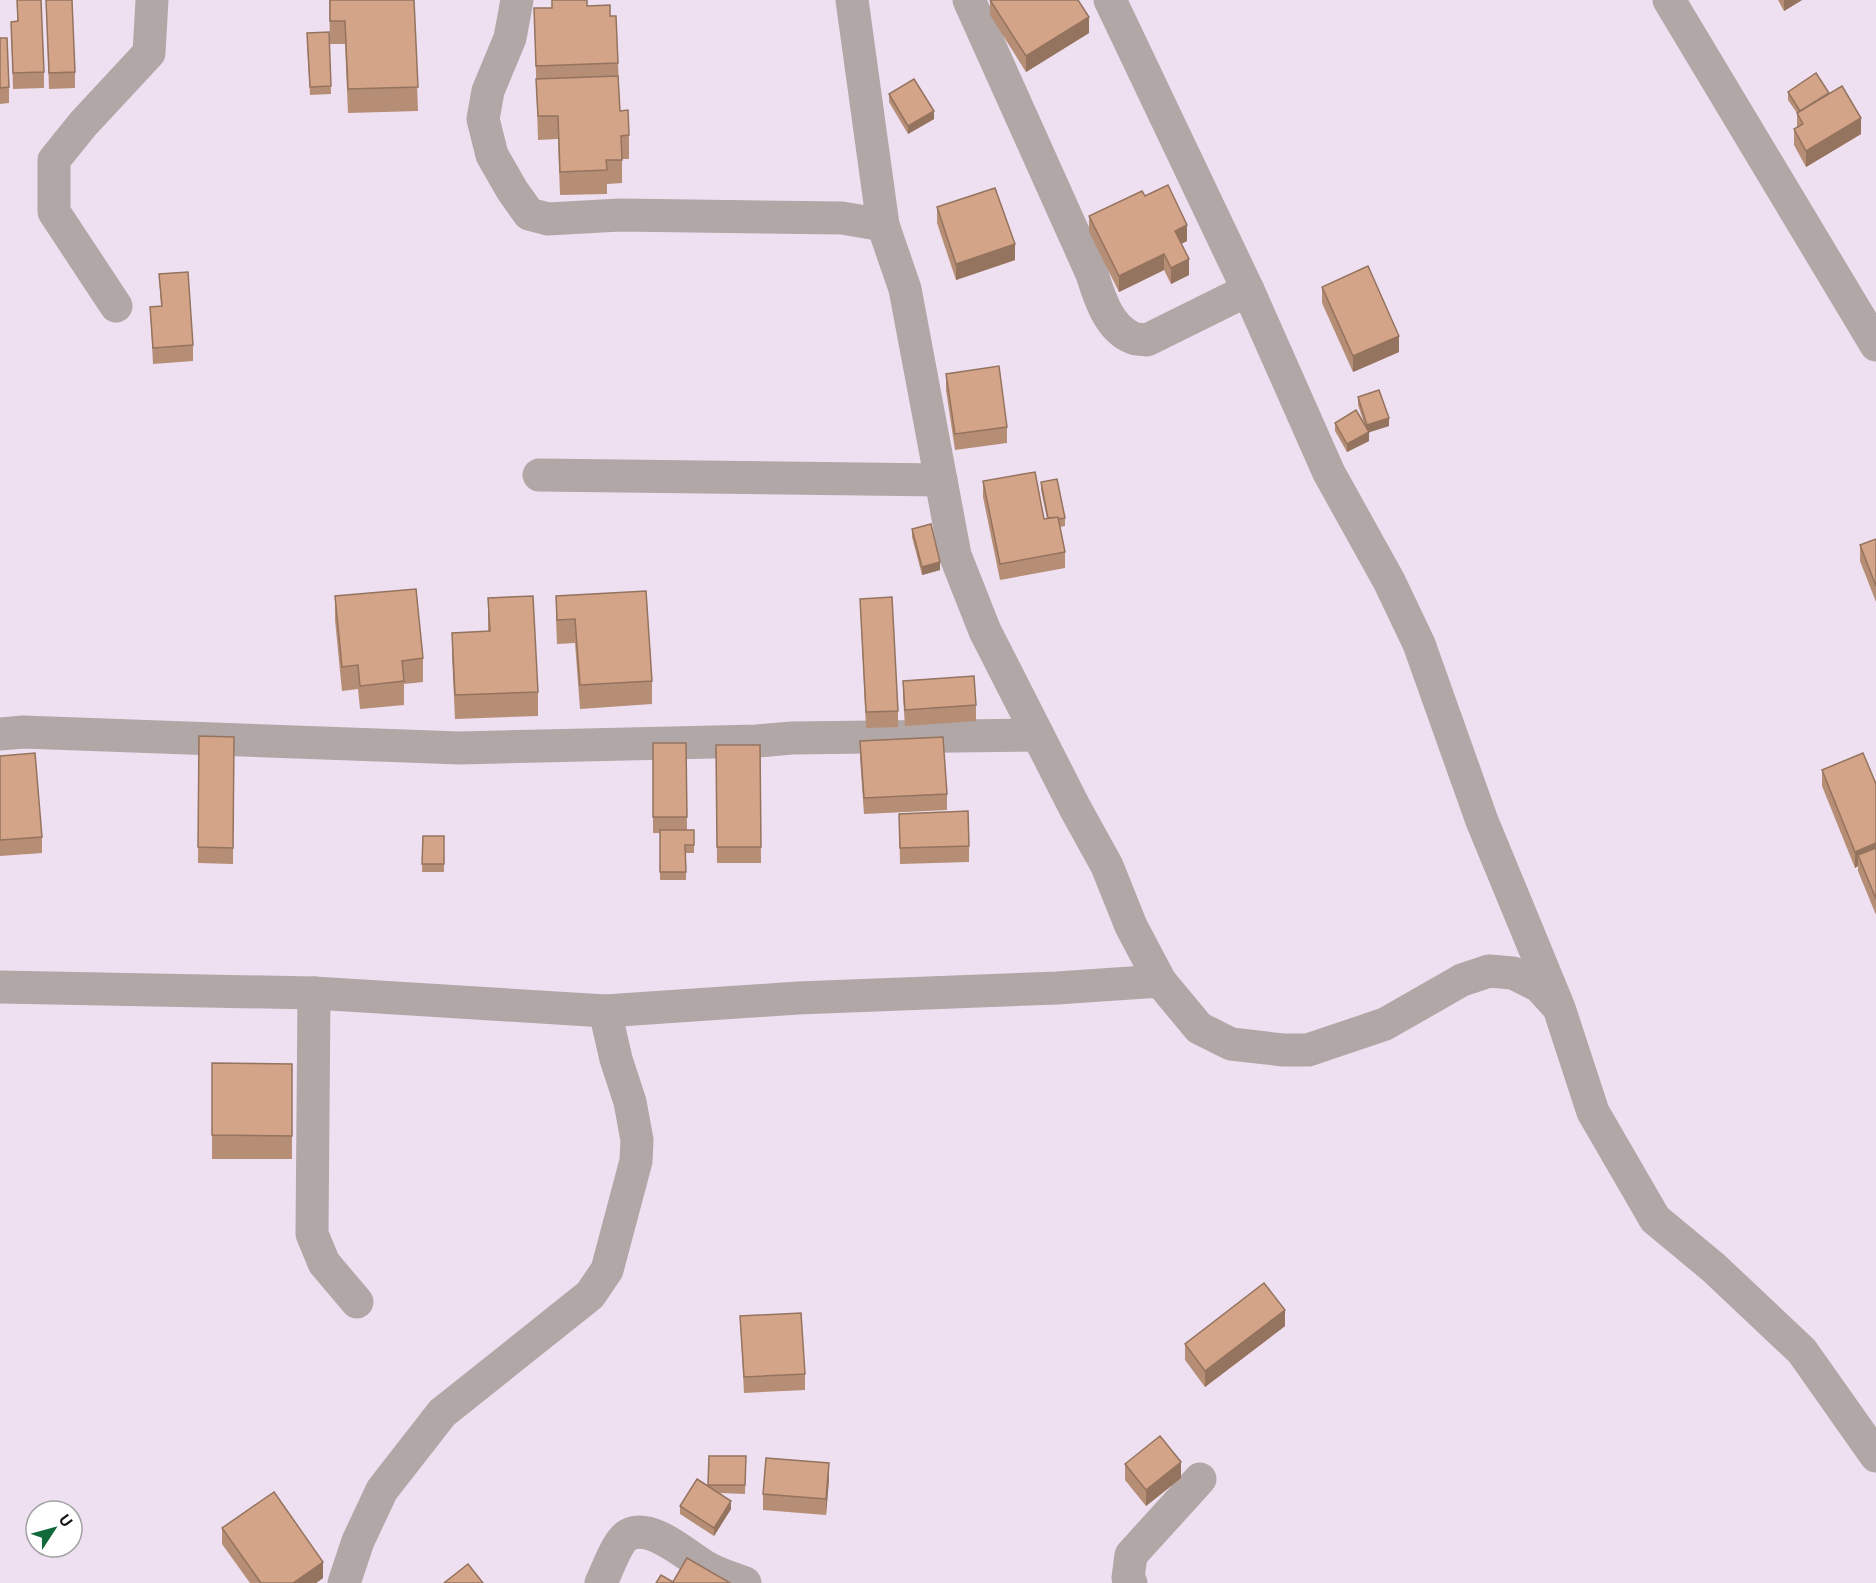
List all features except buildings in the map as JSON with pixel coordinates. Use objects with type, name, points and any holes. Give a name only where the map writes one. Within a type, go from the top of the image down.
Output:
[{"type":"street","points":[[116,306],[54,212],[54,160],[83,124],[149,53],[152,0]]},
{"type":"street","points":[[517,0],[510,38],[488,91],[483,119],[492,155],[512,190],[529,213],[548,219],[620,215],[842,218],[883,225]]},
{"type":"street","points":[[852,0],[883,225],[904,289],[955,555],[974,606],[1075,808],[1107,866],[1131,926],[1160,981],[1199,1028],[1231,1044],[1283,1050],[1308,1050],[1385,1024],[1462,980],[1489,971],[1513,973],[1539,986],[1559,1008]]},
{"type":"street","points":[[969,0],[1092,274],[1099,296],[1110,317],[1119,328],[1133,338],[1147,340],[1248,290]]},
{"type":"street","points":[[1110,0],[1248,290],[1329,473],[1389,581],[1419,644],[1482,821],[1559,1008],[1593,1112],[1655,1219],[1714,1268],[1802,1351],[1876,1456]]},
{"type":"street","points":[[1669,0],[1876,345]]},
{"type":"street","points":[[539,475],[941,480]]},
{"type":"street","points":[[0,734],[23,732],[460,748],[757,741],[792,738],[1038,735]]},
{"type":"street","points":[[0,987],[314,993],[606,1011],[798,998],[1056,988],[1160,981]]},
{"type":"street","points":[[314,993],[312,1234],[324,1263],[357,1302]]},
{"type":"street","points":[[344,1583],[358,1541],[382,1490],[442,1413],[590,1295],[607,1270],[636,1161],[637,1140],[606,1011]]},
{"type":"street","points":[[1131,1583],[1128,1578],[1131,1555],[1200,1479]]},
{"type":"street","points":[[601,1583],[620,1543],[627,1535],[638,1532],[666,1539],[707,1568],[745,1583]]}]
